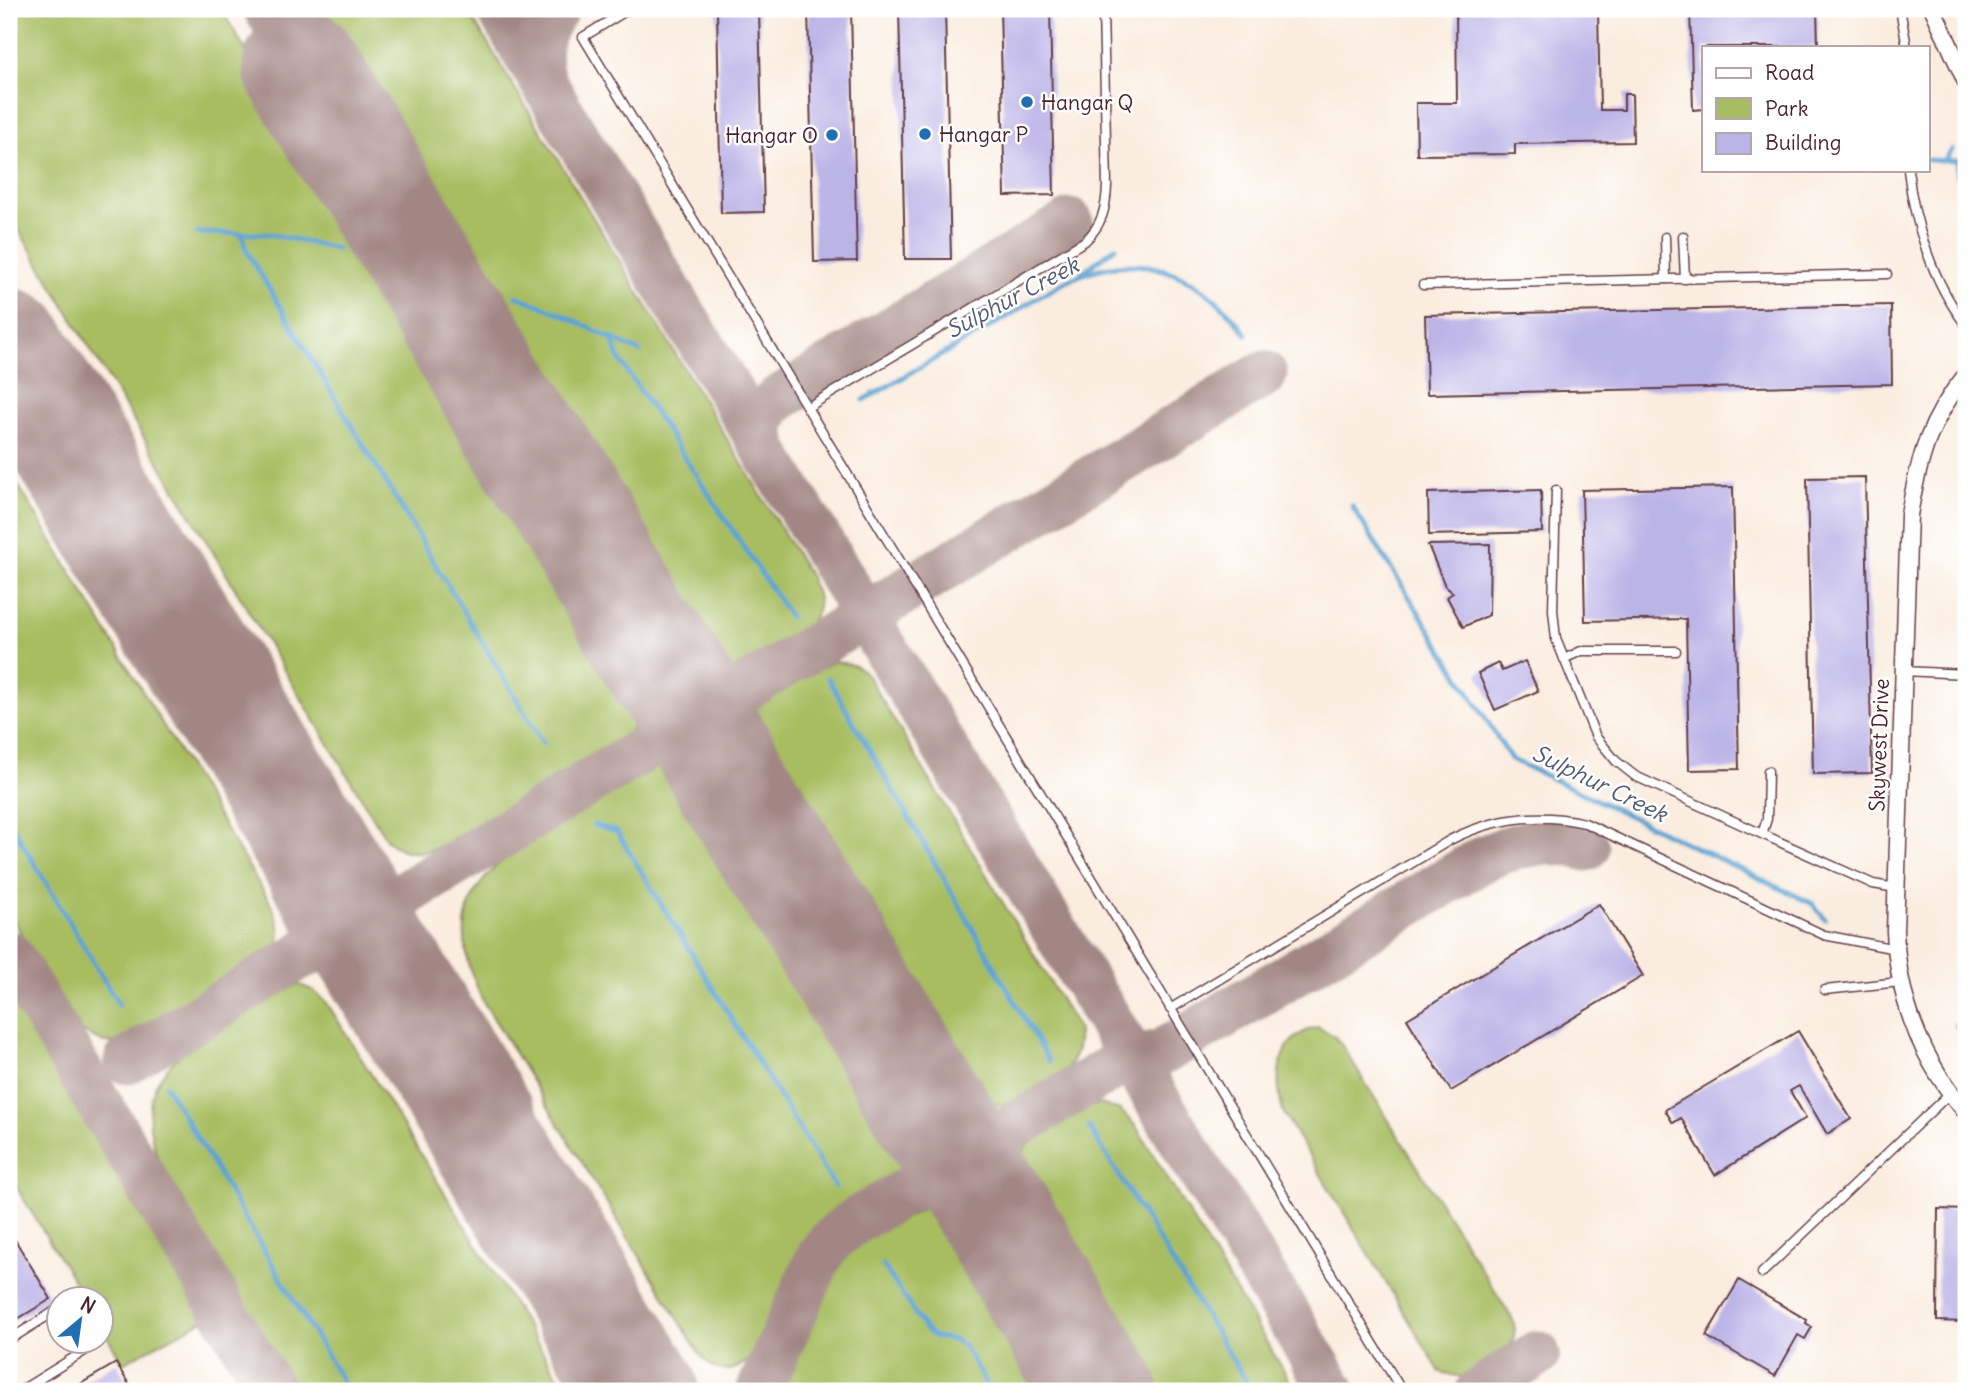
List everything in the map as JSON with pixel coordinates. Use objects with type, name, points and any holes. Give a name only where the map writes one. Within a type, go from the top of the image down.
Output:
[{"type":"street","points":[[1933,9],[1966,82]]},
{"type":"street","name":"Skywest Drive","points":[[1966,375],[1933,421],[1915,482],[1909,515],[1896,888],[1896,949],[1900,982],[1912,1025],[1950,1093],[1966,1112]]},
{"type":"lane","points":[[629,9],[583,37],[1402,1391]]},
{"type":"lane","points":[[808,407],[1086,242],[1095,232],[1106,209],[1107,186],[1103,9]]},
{"type":"lane","points":[[1900,9],[1907,46]]},
{"type":"lane","points":[[1908,172],[1911,197],[1929,254],[1950,304],[1966,325]]},
{"type":"lane","points":[[1684,236],[1685,279]]},
{"type":"lane","points":[[1665,237],[1666,279]]},
{"type":"lane","points":[[1423,285],[1887,274]]},
{"type":"lane","points":[[1556,490],[1553,610],[1556,639],[1596,737],[1616,761],[1634,776],[1873,884],[1896,888]]},
{"type":"lane","points":[[1564,659],[1581,651],[1676,651]]},
{"type":"lane","points":[[1903,671],[1966,674]]},
{"type":"lane","points":[[1762,834],[1767,819],[1768,771]]},
{"type":"lane","points":[[1170,1009],[1450,841],[1487,824],[1521,818],[1559,817],[1585,823],[1824,935],[1896,949]]},
{"type":"lane","points":[[1825,990],[1900,982]]},
{"type":"lane","points":[[1762,1273],[1950,1093]]},
{"type":"lane","points":[[9,1340],[46,1317]]},
{"type":"lane","points":[[20,1391],[80,1354]]},
{"type":"green space","points":[[9,9],[221,9],[629,691],[636,713],[628,734],[437,848],[410,852],[397,848],[386,839],[9,214]]},
{"type":"green space","points":[[315,9],[467,9],[808,573],[818,599],[817,611],[810,623],[787,643],[734,673],[717,670]]},
{"type":"green space","points":[[9,470],[270,902],[279,927],[279,939],[274,952],[123,1041],[104,1043],[82,1031],[9,914]]},
{"type":"green space","points":[[835,661],[856,666],[866,673],[1077,1027],[1077,1047],[1067,1068],[1030,1093],[1011,1102],[992,1105],[982,1103],[965,1090],[750,734],[748,719],[761,702]]},
{"type":"green space","points":[[658,766],[672,769],[682,779],[906,1152],[903,1164],[895,1175],[813,1231],[753,1355],[739,1366],[725,1370],[712,1366],[699,1353],[483,1001],[469,964],[465,933],[469,907],[480,884],[498,865],[521,847],[617,786]]},
{"type":"green space","points":[[300,985],[313,990],[327,1003],[567,1391],[298,1391],[160,1163],[149,1117],[151,1098],[158,1082],[183,1053],[291,986]]},
{"type":"green space","points":[[9,995],[204,1320],[123,1363],[116,1351],[116,1284],[75,1284],[9,1175]]},
{"type":"green space","points":[[1318,1027],[1334,1036],[1341,1044],[1513,1320],[1515,1331],[1508,1348],[1492,1362],[1465,1378],[1440,1372],[1283,1112],[1279,1085],[1281,1060],[1294,1040],[1304,1032]]},
{"type":"green space","points":[[1100,1104],[1120,1110],[1136,1126],[1296,1391],[1152,1391],[1021,1168],[1023,1152],[1032,1141],[1060,1121]]},
{"type":"green space","points":[[926,1207],[952,1221],[1054,1391],[780,1391],[840,1257],[849,1248]]},
{"type":"building","points":[[717,9],[759,9],[764,212],[721,213]]},
{"type":"building","name":"Hangar O","points":[[808,9],[851,9],[857,261],[814,262]]},
{"type":"building","name":"Hangar P","points":[[899,9],[945,9],[951,259],[905,259]]},
{"type":"building","name":"Hangar Q","points":[[1000,9],[1050,9],[1054,195],[1005,196]]},
{"type":"building","points":[[1456,9],[1598,9],[1600,110],[1624,110],[1624,94],[1632,94],[1633,142],[1515,144],[1515,154],[1417,155],[1416,103],[1457,103]]},
{"type":"building","points":[[1690,9],[1817,9],[1818,46],[1702,46],[1702,109],[1693,110]]},
{"type":"building","points":[[1891,305],[1892,384],[1427,394],[1425,315]]},
{"type":"building","points":[[1865,477],[1872,773],[1813,774],[1807,478]]},
{"type":"building","points":[[1733,487],[1739,769],[1689,770],[1686,619],[1585,621],[1582,490]]},
{"type":"building","points":[[1541,490],[1542,532],[1429,535],[1428,493]]},
{"type":"building","points":[[1490,544],[1489,615],[1463,627],[1447,597],[1453,593],[1445,586],[1428,545]]},
{"type":"building","points":[[1525,661],[1538,691],[1495,710],[1478,673],[1498,663],[1502,671]]},
{"type":"building","points":[[1599,904],[1643,976],[1451,1091],[1407,1019]]},
{"type":"building","points":[[1798,1031],[1851,1119],[1827,1134],[1799,1086],[1790,1091],[1806,1118],[1715,1175],[1681,1118],[1673,1123],[1665,1110]]},
{"type":"building","points":[[1938,1209],[1966,1210],[1966,1322],[1937,1321]]},
{"type":"building","points":[[9,1230],[46,1291],[46,1302],[9,1324]]},
{"type":"building","points":[[1739,1280],[1807,1320],[1806,1323],[1812,1327],[1805,1339],[1798,1335],[1775,1376],[1706,1336]]},
{"type":"building","points":[[116,1363],[133,1391],[81,1391],[77,1386]]},
{"type":"waterway","points":[[1945,160],[1952,150]]},
{"type":"waterway","points":[[1930,160],[1966,161]]},
{"type":"waterway","points":[[1958,160],[1958,176],[1966,199]]},
{"type":"waterway","name":"Sulphur Creek","points":[[197,233],[270,234],[337,249]]},
{"type":"waterway","points":[[242,234],[246,250],[543,743]]},
{"type":"waterway","points":[[1079,275],[1116,247]]},
{"type":"waterway","name":"Sulphur Creek","points":[[864,400],[1056,287],[1102,268],[1127,265],[1172,273],[1193,283],[1212,297],[1247,335]]},
{"type":"waterway","name":"Sulphur Creek","points":[[516,296],[557,312],[640,352]]},
{"type":"waterway","points":[[611,337],[620,360],[790,617]]},
{"type":"waterway","name":"Sulphur Creek","points":[[1352,506],[1511,759],[1813,904],[1825,919]]},
{"type":"waterway","points":[[828,678],[1049,1061]]},
{"type":"waterway","points":[[9,821],[119,1005]]},
{"type":"waterway","points":[[594,825],[617,832],[835,1187]]},
{"type":"waterway","name":"Sulphur Creek","points":[[1956,1025],[1966,1035]]},
{"type":"waterway","points":[[166,1086],[348,1391]]},
{"type":"waterway","points":[[1089,1127],[1252,1391]]},
{"type":"waterway","points":[[883,1265],[925,1329],[935,1337],[955,1340],[964,1346],[990,1391]]},
{"type":"taxiway","points":[[267,9],[301,66]]},
{"type":"taxiway","points":[[499,9],[1333,1391]]},
{"type":"taxiway","points":[[543,82],[539,44],[545,26],[556,9]]},
{"type":"taxiway","points":[[768,456],[762,425],[767,412],[778,399],[1070,222]]},
{"type":"taxiway","points":[[744,689],[1264,374]]},
{"type":"taxiway","points":[[408,892],[649,746],[663,730],[669,713],[669,694],[664,675],[625,602],[659,655],[687,685],[704,694],[723,696],[744,689],[729,707],[722,726],[723,746],[737,786],[770,842],[735,787],[705,755],[688,745],[668,742],[646,748]]},
{"type":"taxiway","points":[[127,1061],[299,957],[318,942],[328,926],[331,906],[327,882],[245,737],[335,877],[352,890],[369,897],[388,898],[408,892],[392,908],[385,921],[385,957],[469,1108],[385,977],[367,958],[346,949],[335,948],[299,957]]},
{"type":"taxiway","points":[[1010,1129],[1110,1069],[1164,1051],[1483,859],[1533,843],[1560,842],[1586,848]]},
{"type":"taxiway","points":[[9,954],[272,1391]]},
{"type":"taxiway","points":[[759,1391],[825,1248],[857,1220],[921,1184],[946,1182],[963,1188],[979,1200],[993,1216],[1006,1233],[1037,1285],[1003,1228],[989,1186],[988,1166],[995,1147],[1010,1129],[988,1134],[968,1132],[951,1123],[935,1109],[922,1092],[887,1037],[920,1093],[935,1133],[934,1153],[927,1171],[911,1188]]},
{"type":"taxiway","points":[[595,1316],[645,1391]]},
{"type":"taxiway","points":[[1479,1391],[1537,1354]]},
{"type":"runway","points":[[301,66],[1101,1391]]},
{"type":"runway","points":[[9,346],[641,1391]]},
{"type":"place","name":"Hangar Q","points":[[1027,102]]},
{"type":"place","name":"Hangar P","points":[[925,134]]},
{"type":"place","name":"Hangar O","points":[[832,135]]}]
